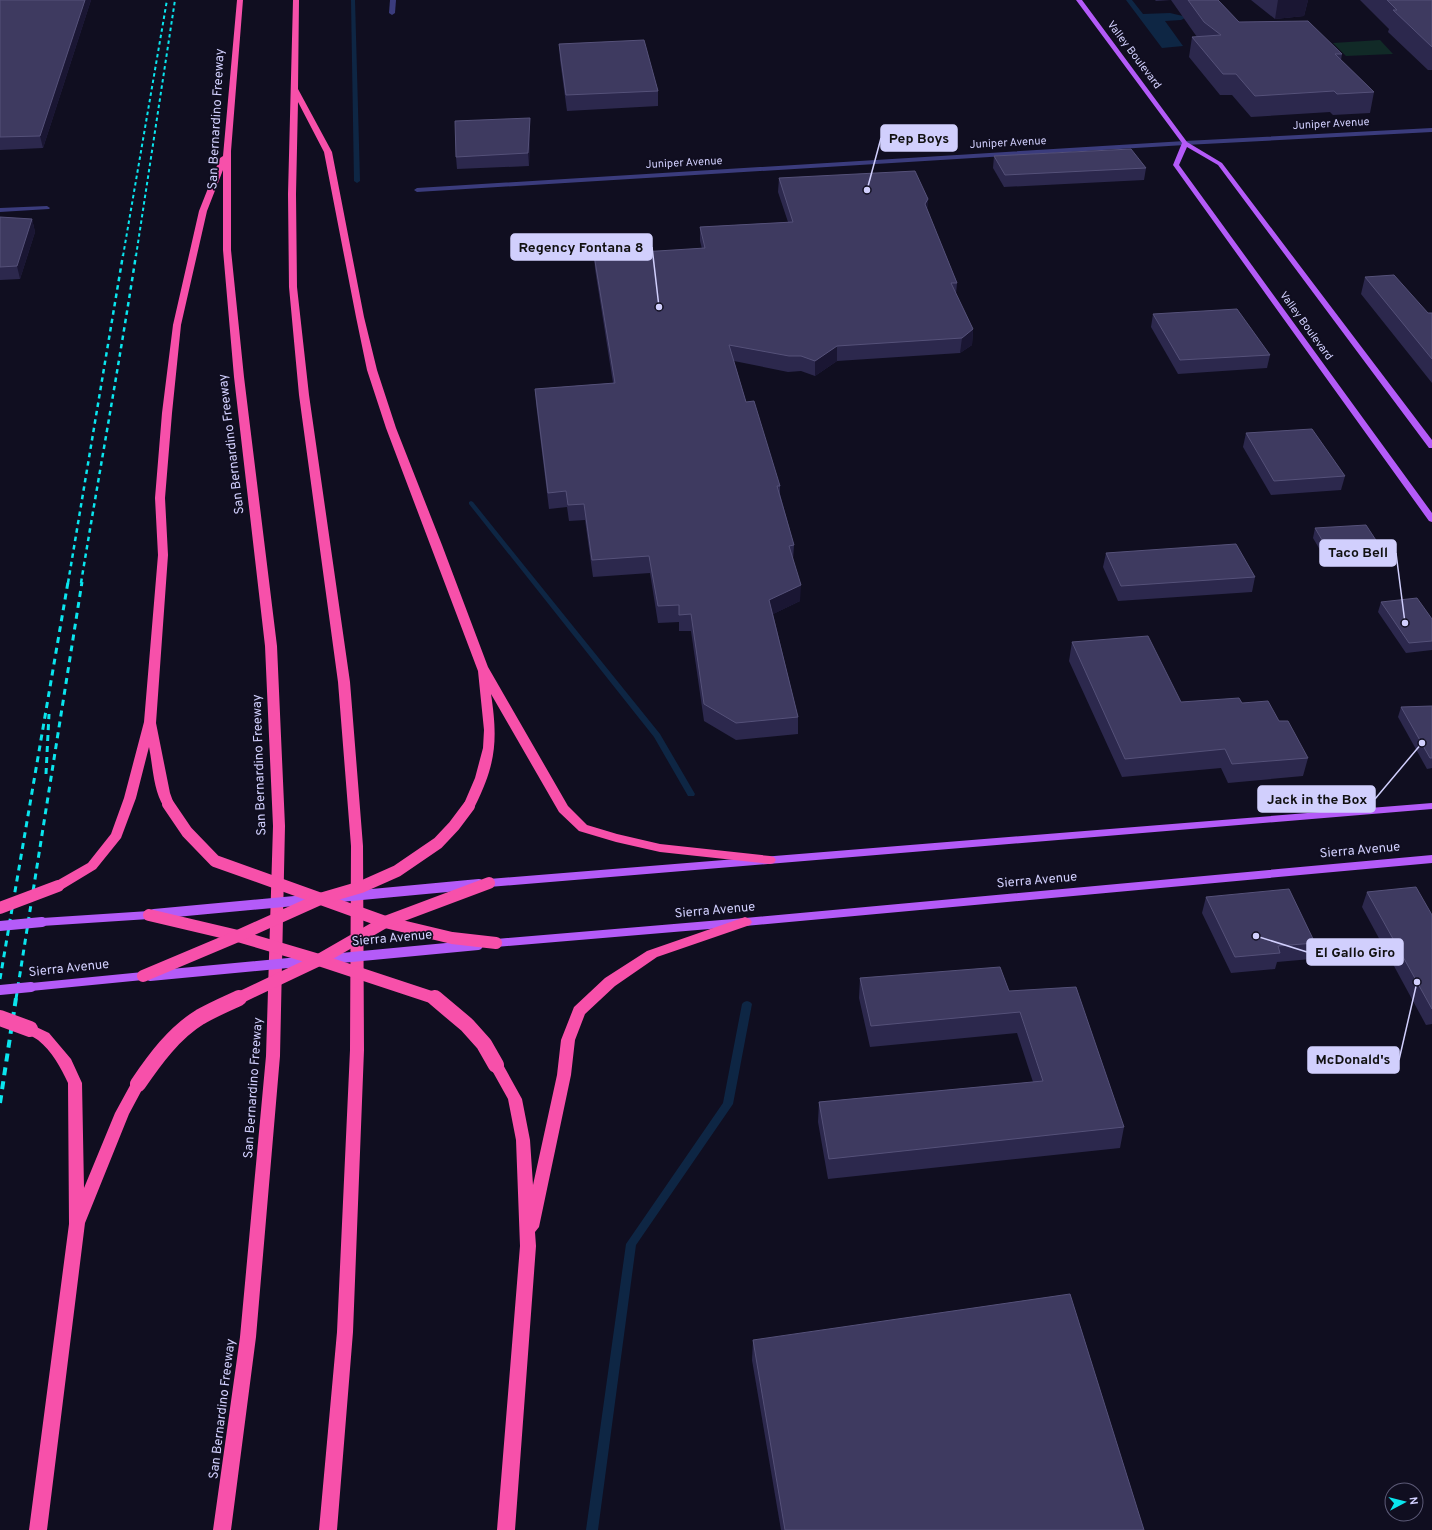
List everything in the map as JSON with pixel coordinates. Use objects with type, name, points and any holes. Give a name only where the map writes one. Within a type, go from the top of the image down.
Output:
[{"type":"highway","name":"San Bernardino Freeway","points":[[222,1530],[248,1337],[273,1056],[279,826],[271,646],[239,377],[227,250],[227,151],[240,0]]},
{"type":"highway","points":[[296,0],[293,88],[293,287],[304,395],[344,682],[358,846],[357,1050],[345,1332],[328,1530]]},
{"type":"highway","points":[[293,88],[328,152],[360,317],[372,370],[391,428],[437,545],[482,667],[563,809],[583,828],[598,834],[660,848],[770,860]]},
{"type":"highway","points":[[0,908],[58,886],[92,866],[117,835],[123,820],[150,722],[163,555],[160,498],[167,413],[177,325],[203,211],[227,151]]},
{"type":"highway","points":[[143,976],[238,936],[320,899],[361,887],[397,871],[438,842],[454,826],[469,806],[478,789],[484,771],[489,747],[482,667]]},
{"type":"highway","points":[[150,722],[164,793],[168,804],[187,832],[214,861],[385,922],[452,938],[496,943]]},
{"type":"highway","points":[[77,1224],[122,1113],[153,1061],[174,1038],[200,1017],[319,960],[385,922],[489,883]]},
{"type":"highway","points":[[149,915],[238,936],[319,960],[437,999],[467,1025],[484,1044],[515,1099],[523,1140],[528,1246],[506,1530]]},
{"type":"highway","points":[[528,1246],[564,1075],[568,1040],[579,1011],[610,982],[652,954],[745,922]]},
{"type":"highway","points":[[0,1018],[30,1029],[44,1037],[56,1049],[66,1063],[75,1083],[77,1224],[38,1530]]},
{"type":"main road","name":"Valley Boulevard","points":[[1079,0],[1185,143],[1220,164],[1432,446]]},
{"type":"main road","name":"Valley Boulevard","points":[[1185,143],[1176,165],[1432,519]]},
{"type":"main road","points":[[0,926],[149,915],[489,883],[1432,806]]},
{"type":"main road","name":"Sierra Avenue","points":[[0,990],[496,943],[745,922],[1432,859]]},
{"type":"street","points":[[392,14],[393,0]]},
{"type":"street","name":"Juniper Avenue","points":[[417,190],[1185,143],[1432,130]]},
{"type":"street","points":[[0,210],[47,208]]},
{"type":"green space","points":[[1380,40],[1393,54],[1346,56],[1333,43]]},
{"type":"water","points":[[1126,0],[1132,0],[1143,14],[1170,13],[1187,17],[1181,20],[1165,21],[1183,46],[1162,48]]},
{"type":"building","points":[[0,0],[85,0],[40,136],[0,137]]},
{"type":"building","points":[[1188,0],[1218,0],[1239,22],[1308,21],[1342,54],[1335,54],[1374,92],[1337,94],[1334,91],[1255,96],[1236,74],[1223,74],[1192,37],[1221,35],[1204,22]]},
{"type":"building","points":[[1387,0],[1432,0],[1432,47],[1393,10],[1397,10]]},
{"type":"building","points":[[644,40],[658,91],[566,95],[559,44]]},
{"type":"building","points":[[530,118],[528,153],[456,157],[455,121]]},
{"type":"building","points":[[1131,149],[1146,168],[1005,175],[994,156]]},
{"type":"building","points":[[915,171],[928,199],[925,204],[957,283],[951,283],[973,329],[962,338],[837,346],[815,361],[801,356],[789,356],[729,345],[746,402],[754,401],[780,486],[777,486],[794,545],[789,546],[801,585],[769,600],[798,717],[736,723],[704,704],[691,614],[679,615],[679,605],[658,606],[649,556],[592,560],[584,504],[568,505],[566,491],[548,493],[535,389],[615,383],[594,255],[705,248],[700,227],[793,222],[779,178]]},
{"type":"building","points":[[0,217],[32,219],[17,266],[0,267]]},
{"type":"building","points":[[1394,275],[1428,313],[1432,313],[1432,359],[1365,277]]},
{"type":"building","points":[[1237,309],[1270,355],[1180,360],[1153,314]]},
{"type":"building","points":[[1312,429],[1345,476],[1274,481],[1246,433]]},
{"type":"building","points":[[1366,525],[1385,554],[1332,557],[1315,528]]},
{"type":"building","points":[[1236,544],[1255,577],[1121,586],[1106,553]]},
{"type":"building","points":[[1417,598],[1432,619],[1432,641],[1409,643],[1381,602]]},
{"type":"building","points":[[1148,636],[1181,702],[1239,698],[1242,703],[1268,701],[1279,721],[1288,721],[1308,758],[1232,764],[1225,749],[1125,759],[1072,642]]},
{"type":"building","points":[[1432,706],[1432,758],[1430,758],[1401,707]]},
{"type":"building","points":[[1416,887],[1432,915],[1432,1009],[1367,892]]},
{"type":"building","points":[[1289,889],[1315,943],[1278,946],[1280,953],[1235,957],[1206,897]]},
{"type":"building","points":[[1000,967],[1009,991],[1076,987],[1124,1127],[829,1159],[819,1102],[1043,1081],[1020,1012],[871,1026],[860,978]]},
{"type":"building","points":[[1070,1294],[1144,1530],[785,1530],[753,1340]]},
{"type":"waterway","points":[[353,0],[357,181]]},
{"type":"waterway","points":[[471,503],[657,736],[691,794]]},
{"type":"waterway","points":[[592,1530],[631,1244],[728,1104],[747,1004]]},
{"type":"railway","points":[[123,256],[167,0]]},
{"type":"railway","points":[[136,256],[175,0]]},
{"type":"railway","points":[[68,583],[123,255]]},
{"type":"railway","points":[[81,583],[136,255]]},
{"type":"railway","points":[[0,979],[68,582]]},
{"type":"railway","points":[[16,999],[82,582]]},
{"type":"railway","points":[[46,774],[49,714]]},
{"type":"railway","points":[[0,1103],[16,998]]},
{"type":"place","name":"Pep Boys","points":[[867,190]]},
{"type":"place","name":"Regency Fontana 8","points":[[659,307]]},
{"type":"place","name":"Taco Bell","points":[[1405,623]]},
{"type":"place","name":"Jack in the Box","points":[[1422,743]]},
{"type":"place","name":"El Gallo Giro","points":[[1256,936]]},
{"type":"place","name":"McDonald's","points":[[1417,982]]}]
